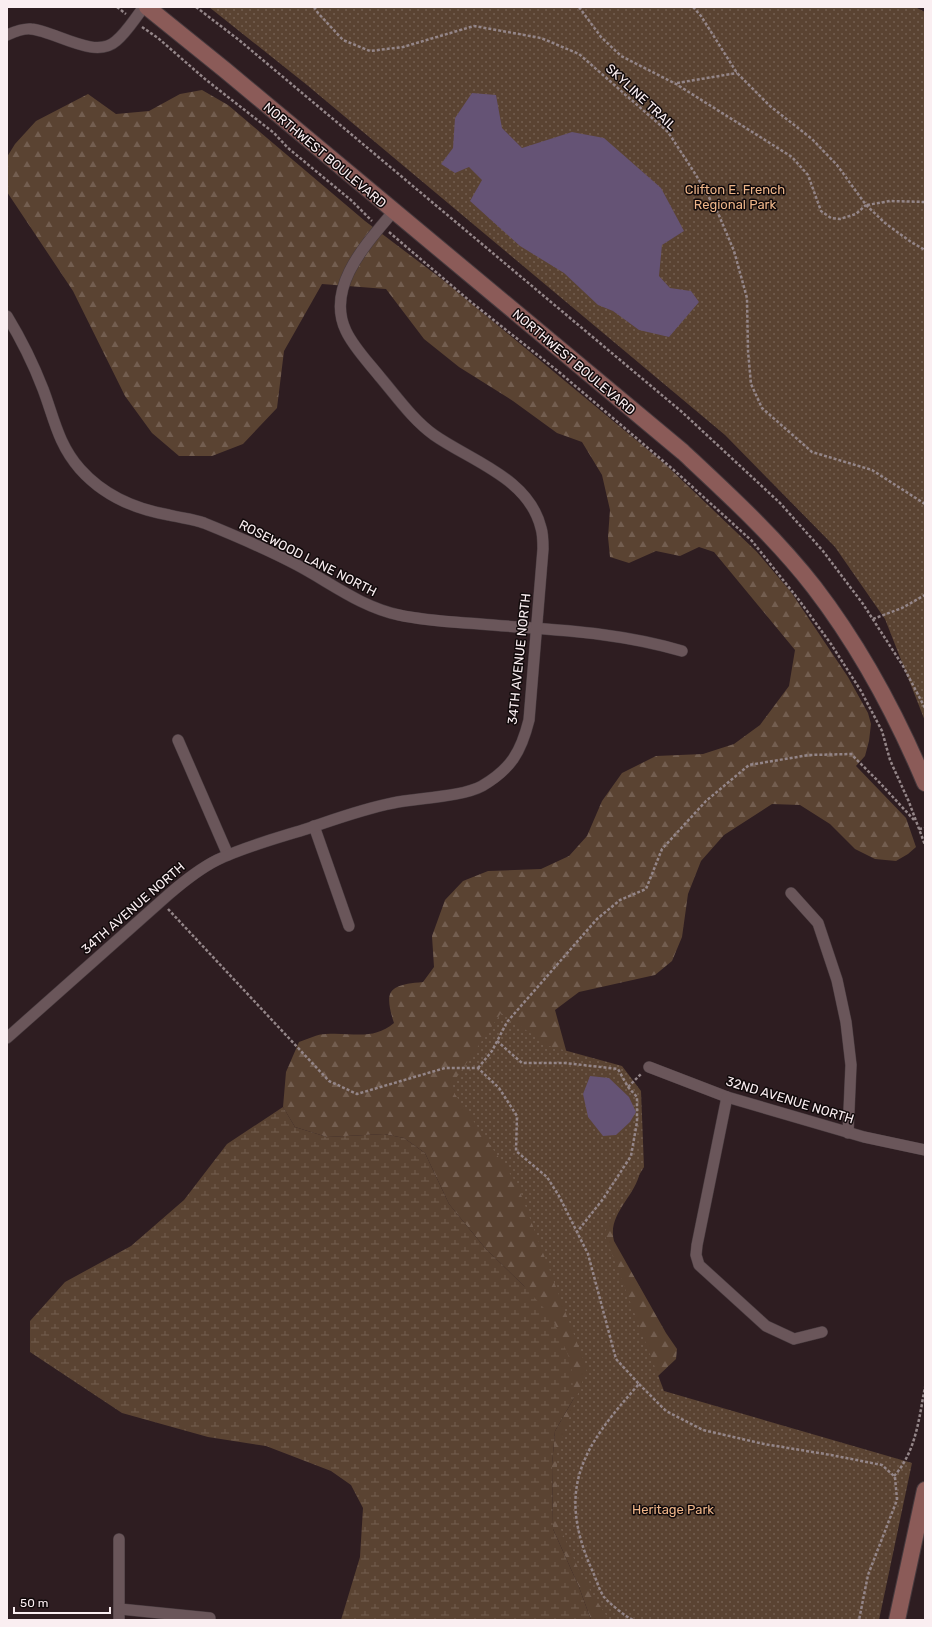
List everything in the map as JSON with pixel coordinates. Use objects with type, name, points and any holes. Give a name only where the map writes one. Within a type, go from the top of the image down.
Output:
[{"type":"main road","name":"NORTHWEST BOULEVARD","points":[[147,7],[225,70],[393,212],[683,452],[730,496],[774,541],[814,587],[850,640],[884,695],[925,783]]},
{"type":"main road","points":[[897,1620],[925,1490]]},
{"type":"street","points":[[7,35],[15,31],[30,28],[88,46],[103,48],[116,42],[144,7]]},
{"type":"street","name":"34TH AVENUE NORTH","points":[[7,1038],[160,901],[192,875],[228,856],[370,808],[407,800],[459,794],[480,787],[499,776],[514,760],[524,741],[527,727],[537,628],[543,549],[541,527],[532,507],[520,490],[504,477],[432,434],[415,418],[354,346],[346,331],[341,313],[341,294],[346,276],[393,212]]},
{"type":"street","name":"ROSEWOOD LANE NORTH","points":[[7,316],[24,345],[44,391],[54,425],[65,449],[80,469],[119,501],[143,510],[196,520],[242,539],[299,566],[369,606],[399,615],[431,620],[594,632],[627,637],[682,651]]},
{"type":"street","points":[[178,740],[228,856]]},
{"type":"street","points":[[314,826],[349,926]]},
{"type":"street","points":[[791,893],[818,923],[837,980],[846,1022],[851,1065],[848,1133]]},
{"type":"street","name":"32ND AVENUE NORTH","points":[[649,1067],[727,1097],[848,1133],[895,1145],[925,1150]]},
{"type":"street","points":[[727,1097],[697,1245],[696,1255],[699,1265],[766,1326],[794,1339],[822,1332]]},
{"type":"street","points":[[119,1539],[119,1615],[210,1618]]},
{"type":"path","points":[[117,7],[122,11]]},
{"type":"path","points":[[196,7],[239,40],[682,412],[785,508],[840,571],[903,666],[925,708]]},
{"type":"path","name":"SKYLINE TRAIL","points":[[314,7],[318,14],[343,40],[370,51],[403,46],[474,26],[540,38],[579,54],[668,132],[696,175],[718,213],[734,251],[747,298],[748,351],[751,384],[762,408],[812,452],[872,470],[925,504]]},
{"type":"path","points":[[579,7],[601,37],[621,56],[676,84],[792,157],[808,175],[821,211],[831,218],[840,219],[856,214],[866,205],[890,201],[925,202]]},
{"type":"path","points":[[693,7],[701,16],[737,74],[770,106],[812,139],[837,165],[866,205],[884,223],[925,250]]},
{"type":"path","points":[[143,28],[158,38],[200,75],[274,133],[288,148],[352,202],[380,228],[392,234],[471,302],[559,372],[676,472],[752,541],[826,638],[861,691],[882,731],[890,760],[909,802],[915,822]]},
{"type":"path","points":[[676,84],[737,74]]},
{"type":"path","points":[[873,619],[902,608],[925,595]]},
{"type":"path","points":[[478,1068],[492,1051],[507,1022],[597,919],[620,900],[646,890],[662,849],[706,801],[749,765],[809,755],[851,754],[880,783],[915,822],[925,845]]},
{"type":"path","points":[[919,829],[925,828]]},
{"type":"path","points":[[160,901],[329,1081],[357,1094],[445,1068],[478,1068],[499,1088],[517,1116],[516,1151],[547,1177],[559,1196],[588,1254],[616,1359],[666,1411],[703,1430],[764,1444],[831,1454],[882,1465],[894,1476],[897,1500],[868,1575],[859,1620]]},
{"type":"path","points":[[498,1041],[522,1063],[565,1063],[618,1069],[628,1087],[637,1097],[637,1122],[632,1156],[603,1199],[577,1232]]},
{"type":"path","points":[[628,1087],[649,1067]]},
{"type":"path","points":[[633,1620],[604,1598],[583,1550],[574,1503],[576,1484],[587,1452],[609,1417],[639,1384]]},
{"type":"path","points":[[894,1476],[903,1466],[914,1438],[925,1387]]},
{"type":"green space","name":"Clifton E. French Regional Park","points":[[209,7],[915,7],[925,12],[925,721],[885,619],[835,547],[725,435],[307,85]]},
{"type":"green space","points":[[202,90],[228,105],[365,221],[443,280],[665,464],[756,551],[791,592],[848,677],[868,713],[871,724],[869,741],[865,756],[856,766],[906,818],[916,847],[896,861],[875,859],[855,849],[830,824],[800,805],[772,804],[724,835],[701,861],[688,894],[682,937],[672,961],[655,975],[579,992],[555,1010],[569,1061],[640,1172],[633,1190],[614,1222],[613,1231],[614,1241],[666,1333],[677,1349],[676,1359],[658,1376],[652,1388],[812,1620],[591,1620],[579,1587],[553,1529],[552,1465],[555,1431],[574,1398],[524,1286],[485,1248],[449,1204],[425,1153],[404,1138],[384,1134],[327,1137],[295,1127],[283,1107],[286,1072],[299,1042],[323,1034],[370,1034],[386,1029],[394,1023],[389,1003],[392,991],[396,987],[423,982],[434,967],[432,936],[445,900],[463,881],[488,871],[541,869],[569,856],[587,836],[602,801],[622,773],[656,756],[703,754],[734,744],[760,725],[789,686],[795,650],[714,552],[699,547],[680,556],[656,551],[629,563],[610,557],[608,537],[610,510],[602,475],[582,442],[557,433],[513,401],[459,367],[424,339],[386,289],[322,284],[284,351],[277,408],[243,444],[212,456],[179,456],[152,433],[125,396],[73,291],[7,192],[7,157],[15,144],[36,121],[88,94],[116,114],[149,111],[180,94]]},
{"type":"green space","name":"Heritage Park","points":[[501,1013],[549,1046],[622,1066],[641,1091],[644,1167],[604,1233],[664,1391],[912,1463],[879,1620],[609,1620],[583,1579],[557,1521],[557,1451],[587,1369],[517,1184],[450,1087]]},
{"type":"green space","points":[[283,1107],[295,1127],[327,1137],[384,1134],[404,1138],[425,1153],[449,1204],[485,1248],[524,1286],[552,1317],[571,1362],[574,1398],[555,1431],[552,1465],[553,1529],[579,1587],[591,1620],[341,1620],[360,1557],[363,1508],[351,1485],[331,1471],[266,1446],[208,1437],[122,1413],[30,1352],[30,1321],[65,1282],[131,1246],[184,1200],[227,1144]]},
{"type":"shaded area","points":[[472,93],[496,95],[502,128],[522,148],[572,132],[604,138],[661,188],[684,231],[662,245],[659,276],[670,288],[691,291],[699,302],[669,337],[639,330],[613,311],[598,305],[564,273],[520,246],[470,201],[482,180],[469,167],[455,173],[441,164],[453,148],[455,118]]},
{"type":"shaded area","points":[[590,1076],[609,1078],[629,1097],[636,1112],[630,1122],[616,1135],[603,1136],[588,1117],[583,1094]]}]
